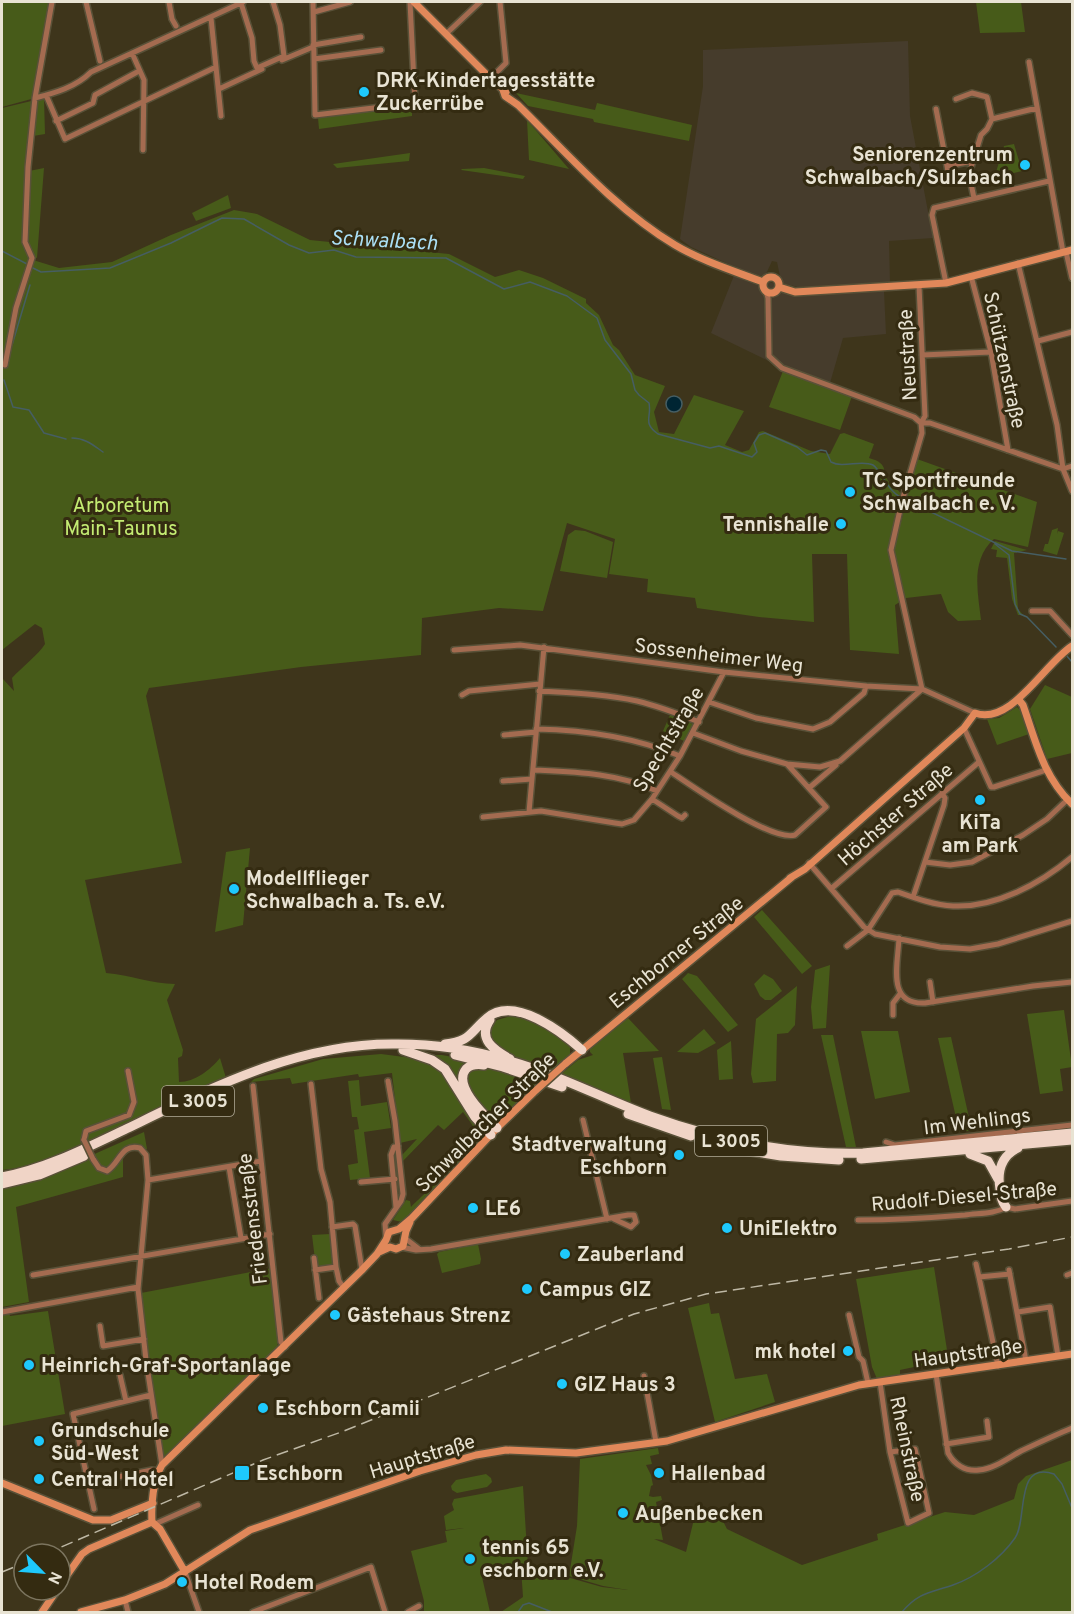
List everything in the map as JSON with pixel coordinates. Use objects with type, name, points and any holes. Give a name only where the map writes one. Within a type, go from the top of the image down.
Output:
[{"type":"highway","points":[[425,1045],[460,1041],[472,1034],[491,1015],[513,1011],[535,1018],[558,1031],[582,1050]]},
{"type":"highway","points":[[503,1012],[494,1016],[487,1023],[485,1032],[488,1043],[496,1051],[531,1068]]},
{"type":"highway","name":"L 3005","points":[[2,1177],[48,1165],[223,1083],[281,1062],[312,1053],[351,1046],[386,1044],[425,1045],[471,1052],[531,1068],[648,1115],[705,1134],[736,1142],[801,1152],[839,1154],[889,1152],[1072,1133]]},
{"type":"highway","points":[[403,1050],[432,1060],[445,1069],[475,1117],[494,1132]]},
{"type":"highway","name":"L 3005","points":[[2,1184],[30,1178],[63,1166],[193,1104],[276,1070],[338,1054],[372,1051],[403,1050],[458,1056],[503,1066],[675,1131],[761,1153],[840,1160],[877,1159],[1072,1140]]},
{"type":"highway","points":[[494,1132],[467,1093],[463,1078],[466,1070],[472,1065],[503,1066]]},
{"type":"highway","points":[[1006,1207],[1002,1202],[1000,1167],[1004,1158],[1011,1152],[1026,1145]]},
{"type":"highway","points":[[955,1152],[977,1155],[988,1161],[999,1181]]},
{"type":"street","points":[[5,365],[16,308],[32,258],[25,242],[28,167],[35,98],[52,2]]},
{"type":"street","points":[[86,2],[100,61]]},
{"type":"street","points":[[169,2],[172,20],[176,26]]},
{"type":"street","points":[[35,98],[82,80],[91,72],[242,2],[257,68],[284,56],[280,25],[273,2]]},
{"type":"street","points":[[313,2],[315,115],[415,103],[412,2]]},
{"type":"street","points":[[314,12],[350,2]]},
{"type":"street","points":[[412,2],[515,100],[519,107],[597,184],[658,234],[680,248],[763,282],[768,294],[769,356],[782,368],[914,417],[921,423],[930,423],[1063,469],[1072,466]]},
{"type":"street","points":[[446,33],[480,2]]},
{"type":"street","points":[[491,78],[506,63],[500,2]]},
{"type":"street","points":[[211,18],[221,116]]},
{"type":"street","points":[[219,89],[313,46],[361,37]]},
{"type":"street","points":[[314,59],[381,50]]},
{"type":"street","points":[[132,53],[144,80],[143,150]]},
{"type":"street","points":[[1029,62],[1049,181],[1072,278]]},
{"type":"street","points":[[46,95],[64,139],[216,67]]},
{"type":"street","points":[[56,121],[93,102],[95,95],[139,71]]},
{"type":"street","points":[[956,99],[972,93],[987,97],[992,119],[981,135],[973,160],[969,178],[974,198]]},
{"type":"street","points":[[992,119],[1037,108]]},
{"type":"street","points":[[936,109],[949,177]]},
{"type":"street","points":[[947,166],[973,160]]},
{"type":"street","points":[[946,283],[932,212],[935,207],[1049,181]]},
{"type":"street","points":[[778,287],[795,292],[946,283],[1067,251]]},
{"type":"street","points":[[1018,263],[1057,425],[1063,469],[1072,491]]},
{"type":"street","name":"Schützenstraße","points":[[971,276],[991,352],[1008,450]]},
{"type":"street","points":[[763,282],[768,277],[774,277],[779,282],[778,287]]},
{"type":"street","name":"Neustraße","points":[[919,286],[925,416],[921,423],[922,432],[893,536],[892,556],[922,689]]},
{"type":"street","points":[[768,294],[778,287]]},
{"type":"street","points":[[1038,341],[1072,332]]},
{"type":"street","points":[[922,355],[991,352]]},
{"type":"street","points":[[1032,611],[1050,611],[1072,635]]},
{"type":"street","name":"Sossenheimer Weg","points":[[454,650],[520,645],[544,647],[724,672],[866,686],[922,689],[975,713]]},
{"type":"street","points":[[975,713],[983,716],[994,715],[1019,700],[1059,655],[1072,646]]},
{"type":"street","points":[[529,812],[544,647]]},
{"type":"street","name":"Spechtstraße","points":[[483,817],[541,811],[622,824],[639,816],[671,772],[724,672]]},
{"type":"street","points":[[709,702],[756,718],[813,729],[830,722],[864,693],[866,686]]},
{"type":"street","points":[[462,695],[469,691],[540,687],[635,701],[699,722]]},
{"type":"street","points":[[810,788],[922,689]]},
{"type":"street","points":[[925,862],[950,865],[972,862],[1023,835],[1071,802],[1054,784],[1046,770],[1023,705],[1019,700]]},
{"type":"street","name":"Eschborner Straße","points":[[582,1050],[809,863],[964,728],[975,713]]},
{"type":"street","points":[[964,728],[989,784],[994,787],[1046,770]]},
{"type":"street","points":[[504,735],[536,731],[583,731],[622,737],[680,756]]},
{"type":"street","points":[[693,733],[741,751],[787,764],[820,767],[840,761]]},
{"type":"street","name":"Höchster Straße","points":[[832,888],[979,762]]},
{"type":"street","points":[[671,772],[733,812],[789,836],[795,835],[826,807],[787,764]]},
{"type":"street","points":[[533,770],[600,775],[627,780],[657,791]]},
{"type":"street","points":[[503,781],[532,779]]},
{"type":"street","points":[[912,897],[944,805],[945,798],[942,793]]},
{"type":"street","points":[[652,798],[678,816],[682,818],[685,815]]},
{"type":"street","points":[[847,946],[868,930],[891,893],[898,892],[952,906],[982,904],[1032,884],[1059,868],[1072,857]]},
{"type":"street","points":[[809,863],[868,930],[875,934],[940,947],[970,949],[998,944],[1072,921]]},
{"type":"street","points":[[899,938],[897,986],[900,994],[914,1003],[1072,982]]},
{"type":"street","points":[[930,982],[933,1002]]},
{"type":"street","points":[[893,1015],[893,1003],[900,994]]},
{"type":"street","name":"Schwalbacher Straße","points":[[161,1468],[362,1270],[391,1236],[412,1218],[534,1092],[582,1050]]},
{"type":"street","points":[[128,1071],[134,1101],[129,1115],[86,1131],[84,1140],[99,1168],[107,1171],[112,1168],[126,1149],[132,1146],[140,1148],[146,1155],[148,1180],[138,1287],[161,1468],[153,1503],[153,1523],[160,1529],[185,1572],[199,1612]]},
{"type":"street","points":[[388,1080],[403,1197],[388,1217],[394,1249],[401,1247],[420,1250],[615,1219]]},
{"type":"street","points":[[310,1084],[321,1169],[329,1200],[336,1267],[339,1281],[344,1288]]},
{"type":"street","name":"Friedensstraße","points":[[252,1086],[281,1342],[285,1347]]},
{"type":"street","points":[[583,1120],[607,1219]]},
{"type":"street","name":"Im Wehlings","points":[[886,1142],[895,1145],[1072,1125]]},
{"type":"street","points":[[396,1208],[391,1153],[394,1147],[398,1146]]},
{"type":"street","points":[[148,1180],[261,1161]]},
{"type":"street","points":[[229,1167],[241,1238]]},
{"type":"street","points":[[361,1182],[402,1179]]},
{"type":"street","name":"Rudolf-Diesel-Straße","points":[[858,1220],[946,1217],[997,1211],[1006,1207],[1015,1209],[1072,1201]]},
{"type":"street","name":"Schwalbacher Straße","points":[[401,1247],[412,1218]]},
{"type":"street","points":[[332,1227],[353,1224],[355,1226],[362,1270]]},
{"type":"street","points":[[33,1275],[270,1234]]},
{"type":"street","points":[[391,1236],[405,1237],[411,1245],[420,1250]]},
{"type":"street","points":[[314,1258],[319,1298]]},
{"type":"street","points":[[976,1264],[998,1366]]},
{"type":"street","points":[[315,1270],[336,1267]]},
{"type":"street","points":[[979,1277],[1010,1272],[1026,1361]]},
{"type":"street","points":[[2,1312],[138,1287]]},
{"type":"street","points":[[1018,1312],[1050,1307],[1058,1356]]},
{"type":"street","points":[[849,1315],[868,1383]]},
{"type":"street","points":[[100,1326],[103,1346],[144,1339]]},
{"type":"street","name":"Hauptstraße","points":[[81,1612],[125,1600],[165,1584],[250,1530],[460,1459],[506,1450],[576,1453],[678,1439],[868,1383],[1072,1354]]},
{"type":"street","points":[[936,1374],[946,1443],[953,1462],[966,1469],[978,1470],[997,1465],[1072,1428]]},
{"type":"street","points":[[120,1375],[126,1401]]},
{"type":"street","points":[[644,1376],[656,1442]]},
{"type":"street","name":"Rheinstraße","points":[[880,1382],[890,1452],[908,1523],[929,1513],[915,1449],[890,1452]]},
{"type":"street","points":[[94,1509],[73,1414],[151,1395]]},
{"type":"street","points":[[946,1443],[989,1437],[987,1420]]},
{"type":"street","points":[[88,1483],[161,1468]]},
{"type":"street","points":[[2,1483],[93,1520],[111,1520],[153,1503]]},
{"type":"street","points":[[72,1568],[89,1549],[198,1505]]},
{"type":"street","points":[[253,1612],[371,1567],[385,1612]]},
{"type":"street","points":[[125,1600],[128,1612]]},
{"type":"street","points":[[408,1612],[419,1606]]},
{"type":"shaded area","points":[[908,41],[910,116],[933,238],[889,241],[890,282],[798,287],[781,281],[777,262],[772,261],[766,274],[762,276],[747,272],[784,288],[823,293],[884,291],[886,334],[843,338],[830,383],[783,368],[711,333],[737,268],[691,247],[680,239],[703,86],[703,50]]},
{"type":"green space","points":[[2,2],[52,2],[35,98],[2,107]]},
{"type":"green space","points":[[976,2],[1021,2],[1025,32],[980,33]]},
{"type":"green space","points":[[516,93],[595,110],[597,103],[692,125],[689,141],[528,106]]},
{"type":"green space","name":"Arboretum Main-Taunus","points":[[44,98],[45,134],[33,136],[29,171],[44,168],[37,258],[29,255],[26,280],[29,278],[33,260],[59,268],[112,262],[234,210],[257,214],[310,240],[449,254],[495,277],[519,270],[543,278],[586,299],[586,303],[599,315],[613,345],[619,350],[635,375],[665,386],[654,412],[659,432],[674,434],[694,395],[744,411],[725,445],[742,452],[749,450],[759,432],[763,431],[811,451],[830,454],[840,434],[844,433],[874,444],[869,458],[883,466],[887,479],[901,494],[894,520],[901,522],[917,459],[1037,502],[1028,547],[994,539],[986,547],[981,557],[977,577],[981,620],[958,621],[948,612],[941,594],[906,598],[895,605],[899,654],[850,650],[847,554],[812,554],[814,622],[759,617],[697,608],[695,598],[647,592],[648,579],[609,574],[615,539],[567,523],[543,611],[499,608],[422,618],[421,655],[301,667],[149,688],[146,696],[182,863],[85,880],[106,973],[175,984],[167,1000],[183,1050],[182,1056],[178,1058],[179,1082],[191,1080],[202,1074],[220,1058],[226,1078],[61,1155],[42,1162],[2,1170],[2,680],[14,691],[12,678],[45,644],[42,628],[35,624],[2,650],[2,108]]},
{"type":"green space","points":[[412,105],[412,116],[319,129],[318,118]]},
{"type":"green space","points":[[527,120],[569,169],[529,160]]},
{"type":"green space","points":[[1014,144],[1022,171],[997,177],[996,172],[1004,146]]},
{"type":"green space","points":[[410,153],[409,161],[337,168],[333,164]]},
{"type":"green space","points":[[484,168],[525,176],[523,179],[461,170]]},
{"type":"green space","points":[[228,195],[231,208],[196,221],[192,213]]},
{"type":"green space","points":[[783,371],[852,396],[840,430],[769,407]]},
{"type":"green space","points":[[1058,528],[1057,534],[1058,531],[1064,533],[1057,555],[1043,551],[1045,544],[1048,544],[1052,530]]},
{"type":"green space","points":[[575,530],[585,531],[613,542],[607,578],[560,571],[568,535]]},
{"type":"green space","points":[[995,541],[1027,550],[1014,553],[1018,609],[1023,615],[1018,615],[1012,599],[1007,558],[996,557],[997,550],[991,549]]},
{"type":"green space","points":[[1045,685],[1072,697],[1072,753],[1047,759],[1030,709]]},
{"type":"green space","points":[[1017,707],[1021,711],[1029,734],[997,745],[987,719],[999,718]]},
{"type":"green space","points":[[670,715],[693,724],[684,741],[663,731]]},
{"type":"green space","name":"Modellflieger Schwalbach a. Ts. e.V.","points":[[250,848],[243,925],[215,932],[226,852]]},
{"type":"green space","points":[[762,910],[812,966],[802,974],[754,917]]},
{"type":"green space","points":[[830,965],[826,1028],[813,1029],[811,1007],[815,970]]},
{"type":"green space","points":[[688,973],[697,976],[738,1025],[728,1032],[682,979]]},
{"type":"green space","points":[[764,974],[773,979],[782,991],[771,1000],[765,1000],[760,996],[754,984]]},
{"type":"green space","points":[[797,986],[795,1025],[788,1033],[777,1034],[776,1081],[753,1083],[751,1074],[756,1019]]},
{"type":"green space","points":[[1064,1010],[1072,1067],[1060,1069],[1063,1091],[1040,1094],[1027,1014]]},
{"type":"green space","points":[[511,1016],[536,1022],[551,1031],[570,1047],[570,1056],[552,1070],[504,1052],[492,1039],[489,1029],[497,1020]]},
{"type":"green space","points":[[628,1018],[659,1051],[623,1053],[631,1103],[561,1074],[578,1060],[593,1055],[590,1049]]},
{"type":"green space","points":[[704,1029],[716,1043],[698,1053],[677,1052]]},
{"type":"green space","points":[[861,1031],[898,1031],[910,1092],[875,1099]]},
{"type":"green space","points":[[821,1035],[833,1035],[856,1147],[846,1147]]},
{"type":"green space","points":[[951,1037],[972,1131],[959,1131],[938,1038]]},
{"type":"green space","points":[[731,1041],[733,1079],[719,1080],[717,1050]]},
{"type":"green space","points":[[381,1054],[420,1059],[440,1068],[482,1131],[479,1140],[460,1164],[402,1222],[393,1220],[406,1200],[410,1201],[411,1207],[473,1143],[476,1134],[463,1112],[444,1130],[438,1125],[402,1162],[402,1155],[417,1139],[400,1143],[392,1073],[359,1077],[358,1074],[292,1084],[290,1078],[251,1082],[254,1079],[323,1059]]},
{"type":"green space","points":[[423,1055],[442,1055],[474,1061],[460,1083],[449,1068]]},
{"type":"green space","points":[[662,1057],[671,1110],[662,1109],[653,1058]]},
{"type":"green space","points":[[481,1066],[537,1082],[501,1118],[492,1119],[473,1097],[467,1085],[468,1071]]},
{"type":"green space","points":[[359,1080],[361,1106],[387,1102],[391,1128],[364,1132],[370,1178],[350,1180],[348,1165],[358,1163],[354,1130],[359,1129],[357,1117],[352,1117],[348,1081]]},
{"type":"green space","points":[[144,1132],[147,1149],[140,1148],[123,1153],[123,1177],[16,1207],[29,1302],[2,1307],[2,1188],[72,1164]]},
{"type":"green space","points":[[330,1234],[333,1266],[316,1268],[312,1235]]},
{"type":"green space","points":[[478,1244],[480,1264],[442,1273],[437,1254],[439,1252]]},
{"type":"green space","points":[[934,1267],[947,1350],[932,1355],[933,1363],[900,1370],[900,1376],[877,1379],[872,1367],[856,1279]]},
{"type":"green space","points":[[272,1268],[277,1349],[164,1459],[162,1458],[141,1293]]},
{"type":"green space","points":[[709,1303],[711,1314],[719,1313],[735,1379],[767,1374],[775,1402],[715,1422],[688,1308]]},
{"type":"green space","name":"Heinrich-Graf-Sportanlage","points":[[48,1311],[65,1414],[2,1426],[2,1314],[9,1312],[10,1316]]},
{"type":"green space","points":[[658,1448],[659,1454],[650,1456],[652,1464],[646,1465],[653,1485],[649,1496],[661,1496],[662,1500],[656,1502],[663,1540],[654,1539],[686,1552],[695,1515],[722,1519],[727,1529],[802,1565],[878,1540],[877,1534],[945,1512],[974,1515],[1014,1499],[1018,1484],[1026,1476],[1072,1460],[1072,1612],[501,1612],[523,1597],[521,1568],[482,1577],[490,1612],[424,1612],[424,1601],[411,1551],[447,1542],[445,1531],[464,1528],[446,1530],[444,1516],[454,1510],[452,1504],[454,1499],[523,1486],[528,1566],[602,1587],[628,1590],[603,1586],[569,1576],[577,1526],[580,1459]]},
{"type":"green space","points":[[486,1474],[492,1482],[487,1487],[457,1493],[452,1490],[451,1486],[456,1480]]},
{"type":"water","points":[[671,396],[677,396],[682,404],[680,410],[671,412],[666,407],[666,401]]},
{"type":"waterway","name":"Schwalbach","points":[[31,267],[41,272],[110,268],[171,243],[222,218],[244,219],[289,245],[309,253],[334,250],[356,257],[446,258],[504,289],[530,282],[567,296],[597,318],[605,340],[631,374],[635,390],[649,403],[649,423],[658,434],[710,448],[719,446],[752,457],[757,452],[754,443],[759,435],[765,433],[797,447],[807,455],[821,450],[826,451],[831,462],[836,464],[868,463],[873,465],[900,497]]},
{"type":"waterway","name":"Schwalbach","points":[[2,251],[27,264]]},
{"type":"waterway","points":[[12,345],[30,285]]},
{"type":"waterway","points":[[4,380],[13,407],[29,410],[44,433],[66,439]]},
{"type":"waterway","points":[[72,438],[92,444],[103,452]]},
{"type":"waterway","name":"Schwalbach","points":[[904,499],[1012,551],[1066,559]]},
{"type":"waterway","points":[[995,544],[1009,555],[1015,604],[1020,614],[1027,617],[1056,647]]},
{"type":"waterway","points":[[1066,655],[1072,662]]},
{"type":"waterway","points":[[902,1612],[914,1600],[970,1577],[1003,1553],[1019,1530],[1024,1494],[1033,1476],[1041,1472],[1054,1474],[1062,1484],[1072,1508]]},
{"type":"waterway","points":[[518,1612],[523,1605],[529,1603],[552,1612]]},
{"type":"railway","points":[[72,1542],[263,1460],[344,1431],[634,1314],[706,1294],[1009,1249],[1072,1237]]},
{"type":"railway","points":[[2,1572],[12,1568]]},
{"type":"place","name":"DRK-Kindertagesstätte Zuckerrübe","points":[[364,92]]},
{"type":"place","name":"Seniorenzentrum Schwalbach/Sulzbach","points":[[1025,165]]},
{"type":"place","name":"TC Sportfreunde Schwalbach e. V.","points":[[850,492]]},
{"type":"place","name":"Tennishalle","points":[[841,524]]},
{"type":"place","name":"KiTa am Park","points":[[980,800]]},
{"type":"place","name":"Modellflieger Schwalbach a. Ts. e.V.","points":[[234,889]]},
{"type":"place","name":"Stadtverwaltung Eschborn","points":[[679,1155]]},
{"type":"place","name":"LE6","points":[[473,1208]]},
{"type":"place","name":"UniElektro","points":[[727,1228]]},
{"type":"place","name":"Zauberland","points":[[565,1254]]},
{"type":"place","name":"Campus GIZ","points":[[527,1289]]},
{"type":"place","name":"Gästehaus Strenz","points":[[335,1315]]},
{"type":"place","name":"mk hotel","points":[[848,1351]]},
{"type":"place","name":"Heinrich-Graf-Sportanlage","points":[[29,1365]]},
{"type":"place","name":"GIZ Haus 3","points":[[562,1384]]},
{"type":"place","name":"Eschborn Camii","points":[[263,1408]]},
{"type":"place","name":"Grundschule Süd-West","points":[[39,1441]]},
{"type":"place","name":"Eschborn","points":[[242,1473]]},
{"type":"place","name":"Hallenbad","points":[[659,1473]]},
{"type":"place","name":"Central Hotel","points":[[39,1479]]},
{"type":"place","name":"Außenbecken","points":[[623,1513]]},
{"type":"place","name":"tennis 65 eschborn e.V.","points":[[470,1559]]},
{"type":"place","name":"Hotel Rodem","points":[[182,1582]]}]
